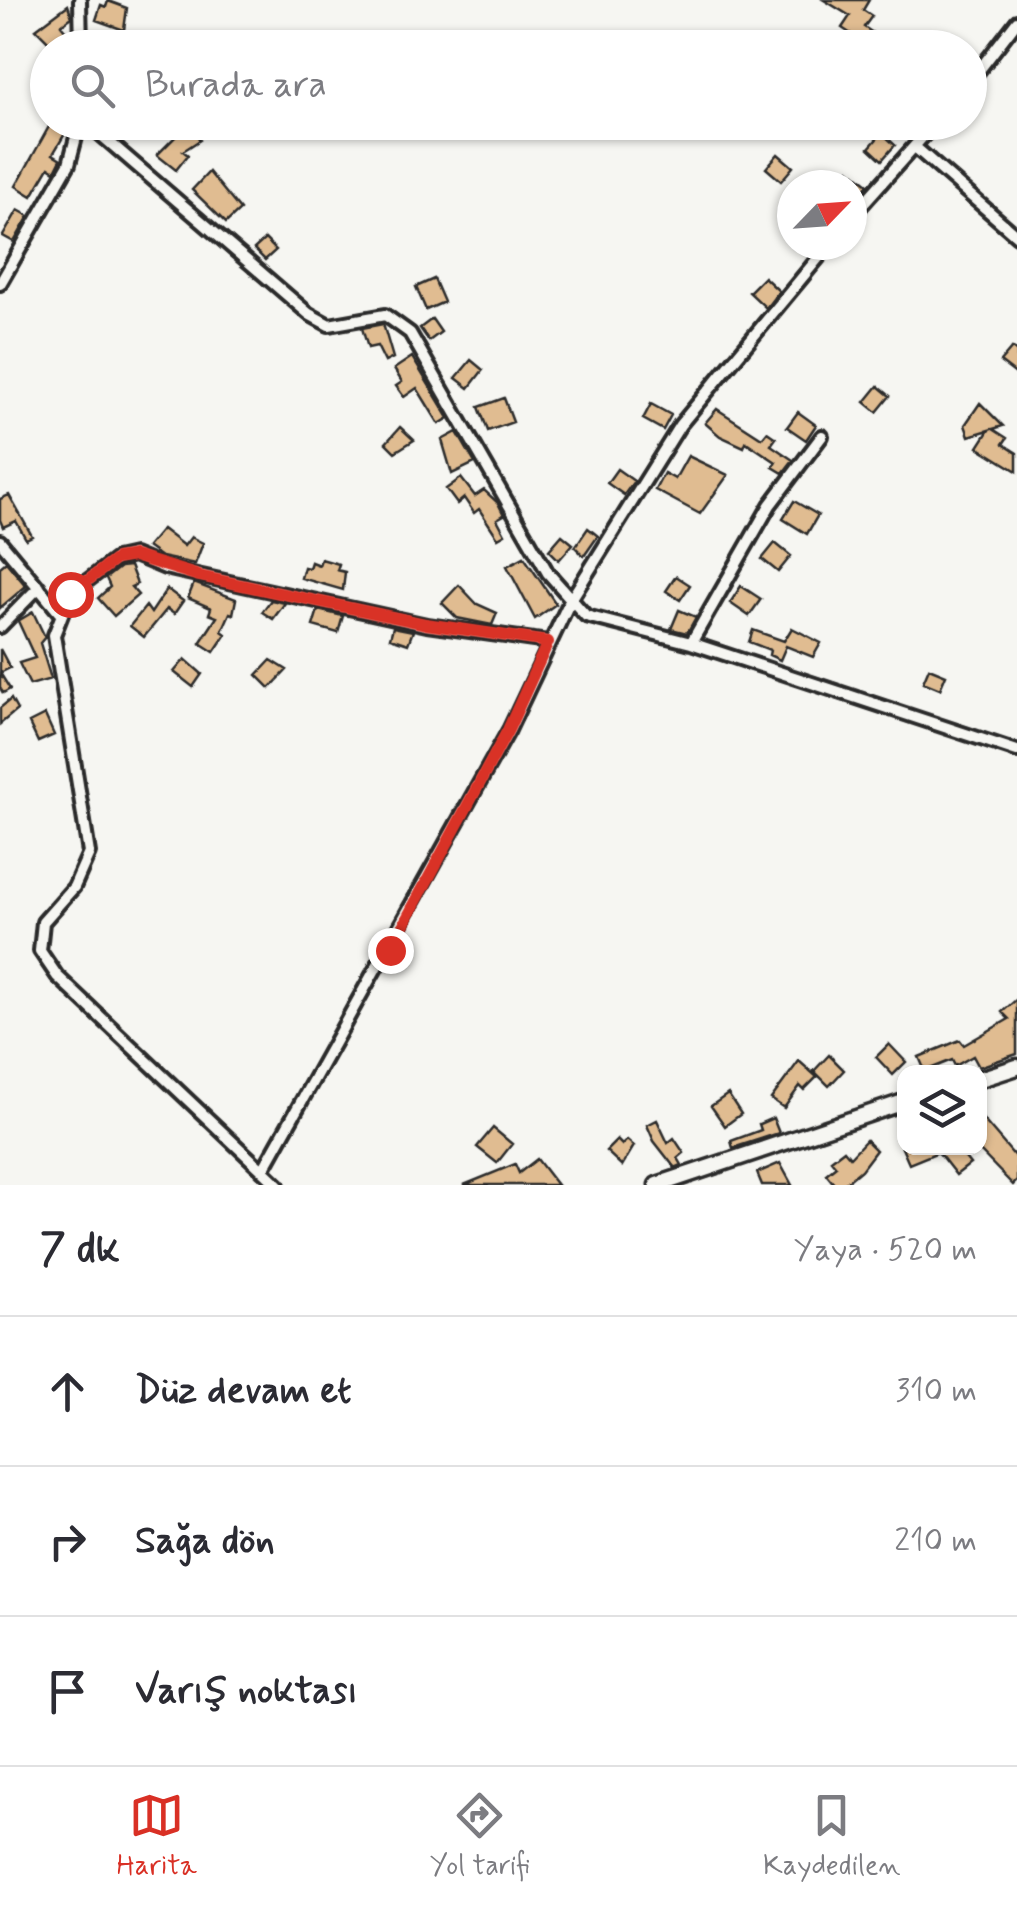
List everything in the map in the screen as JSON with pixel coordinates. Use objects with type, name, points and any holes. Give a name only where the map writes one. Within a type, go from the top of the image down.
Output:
[{"type":"main road","points":[[987,1076],[1017,1067]]},
{"type":"main road","points":[[656,1185],[897,1104]]},
{"type":"street","points":[[80,0],[81,30]]},
{"type":"street","points":[[987,60],[1017,21]]},
{"type":"street","points":[[0,284],[68,164],[77,140]]},
{"type":"street","points":[[104,140],[309,314],[329,325],[385,316],[410,333],[548,573],[586,616],[691,642],[1017,751]]},
{"type":"street","points":[[867,200],[922,140]]},
{"type":"street","points":[[916,148],[1017,236]]},
{"type":"street","points":[[263,1170],[390,950],[508,730],[570,601],[680,425],[817,260]]},
{"type":"street","points":[[691,642],[770,505],[822,436]]},
{"type":"street","points":[[0,541],[59,612]]},
{"type":"street","points":[[278,1185],[57,976],[40,952],[43,922],[74,887],[89,853],[54,636],[59,612],[70,594],[116,559],[134,556],[182,572],[426,624],[548,642]]},
{"type":"street","points":[[0,627],[39,587]]},
{"type":"building","points":[[824,0],[869,0],[863,10],[872,16],[864,27],[868,30],[842,28],[850,16]]},
{"type":"building","points":[[108,1],[127,8],[124,30],[96,20],[101,5],[106,7]]},
{"type":"building","points":[[68,5],[72,17],[61,25],[65,30],[36,29]]},
{"type":"building","points":[[42,140],[61,140],[53,154],[61,159],[55,171],[49,167],[32,196],[16,186]]},
{"type":"building","points":[[172,140],[200,140],[183,151],[188,155],[176,170],[157,155]]},
{"type":"building","points":[[876,140],[890,140],[895,145],[882,160],[869,148]]},
{"type":"building","points":[[778,154],[793,167],[777,170],[777,178],[766,168]]},
{"type":"building","points":[[209,172],[240,210],[226,223],[192,190]]},
{"type":"building","points":[[18,210],[29,216],[14,242],[3,236]]},
{"type":"building","points":[[265,239],[276,250],[265,260],[254,249]]},
{"type":"building","points":[[764,277],[779,291],[766,308],[749,292]]},
{"type":"building","points":[[434,279],[444,302],[426,310],[416,287]]},
{"type":"building","points":[[432,319],[441,332],[429,341],[420,328]]},
{"type":"building","points":[[383,324],[393,358],[385,362],[377,346],[368,348],[362,328]]},
{"type":"building","points":[[1012,348],[1017,352],[1017,375],[1000,362]]},
{"type":"building","points":[[412,357],[449,418],[439,424],[417,388],[404,397],[396,386],[402,382],[394,369]]},
{"type":"building","points":[[471,360],[483,370],[469,388],[456,378]]},
{"type":"building","points":[[878,386],[890,396],[877,412],[865,402]]},
{"type":"building","points":[[504,398],[513,422],[488,431],[479,407]]},
{"type":"building","points":[[980,403],[1003,426],[993,429],[1007,438],[1003,444],[1017,453],[1017,471],[978,447],[989,430],[969,436],[965,425]]},
{"type":"building","points":[[651,404],[671,415],[663,430],[643,419]]},
{"type":"building","points":[[717,409],[762,438],[767,432],[776,438],[771,445],[793,460],[783,473],[773,467],[776,462],[746,442],[744,447],[720,436],[705,423]]},
{"type":"building","points":[[798,412],[816,425],[806,440],[787,427]]},
{"type":"building","points":[[400,427],[414,440],[395,452],[386,443]]},
{"type":"building","points":[[457,432],[475,463],[452,474],[442,440]]},
{"type":"building","points":[[688,456],[728,475],[700,514],[655,490],[664,473],[675,479]]},
{"type":"building","points":[[617,469],[634,481],[624,495],[607,483]]},
{"type":"building","points":[[461,478],[475,496],[484,490],[498,503],[504,515],[497,519],[505,534],[498,538],[479,509],[474,513],[464,498],[457,504],[446,489]]},
{"type":"building","points":[[9,495],[32,536],[26,539],[16,521],[3,527],[0,520],[0,499]]},
{"type":"building","points":[[794,501],[818,515],[807,534],[783,519]]},
{"type":"building","points":[[588,528],[598,536],[584,556],[575,547]]},
{"type":"building","points":[[162,529],[184,546],[191,537],[203,543],[195,564],[161,557],[147,547]]},
{"type":"building","points":[[562,535],[573,544],[559,560],[549,550]]},
{"type":"building","points":[[775,543],[791,556],[778,572],[762,559]]},
{"type":"building","points":[[524,557],[556,604],[535,619],[507,566]]},
{"type":"building","points":[[321,559],[339,564],[337,570],[345,572],[343,590],[301,578],[304,567],[309,568],[311,562],[319,565]]},
{"type":"building","points":[[6,562],[26,586],[0,608],[0,567]]},
{"type":"building","points":[[130,566],[137,584],[131,587],[138,595],[114,616],[98,598],[110,587],[106,578],[120,567]]},
{"type":"building","points":[[676,576],[690,585],[680,600],[666,591]]},
{"type":"building","points":[[194,583],[236,599],[233,614],[230,613],[222,631],[226,634],[214,652],[200,643],[217,617],[209,614],[211,608],[188,598]]},
{"type":"building","points":[[459,585],[477,604],[497,613],[492,625],[457,618],[442,603]]},
{"type":"building","points":[[741,586],[761,599],[749,616],[730,603]]},
{"type":"building","points":[[167,589],[183,601],[174,614],[167,609],[144,637],[130,626],[146,606],[151,613]]},
{"type":"building","points":[[271,600],[285,603],[273,619],[262,612]]},
{"type":"building","points":[[318,610],[343,616],[338,633],[313,626]]},
{"type":"building","points":[[679,610],[696,617],[687,633],[671,629]]},
{"type":"building","points":[[33,612],[45,637],[40,643],[51,679],[30,685],[19,663],[35,658],[18,621]]},
{"type":"building","points":[[393,627],[413,631],[408,644],[390,638]]},
{"type":"building","points":[[792,628],[821,643],[813,657],[786,646],[780,660],[769,655],[770,650],[749,642],[753,630],[784,641]]},
{"type":"building","points":[[0,649],[10,668],[0,673]]},
{"type":"building","points":[[185,659],[202,674],[193,687],[174,672]]},
{"type":"building","points":[[271,660],[287,670],[270,688],[257,675]]},
{"type":"building","points":[[929,668],[946,675],[940,689],[923,682]]},
{"type":"building","points":[[0,673],[10,689],[3,693],[0,688]]},
{"type":"building","points":[[11,699],[17,710],[0,724],[0,708]]},
{"type":"building","points":[[45,715],[54,735],[38,742],[29,723]]},
{"type":"building","points":[[1017,999],[1017,1054],[985,1065],[978,1065],[973,1056],[957,1065],[952,1060],[922,1065],[919,1057],[960,1040],[964,1045],[1009,1019],[1002,1012]]},
{"type":"building","points":[[889,1044],[906,1062],[897,1065],[893,1075],[876,1057]]},
{"type":"building","points":[[829,1055],[844,1070],[829,1086],[814,1071]]},
{"type":"building","points":[[799,1061],[817,1077],[804,1090],[800,1086],[784,1108],[771,1099]]},
{"type":"building","points":[[728,1094],[741,1114],[725,1126],[711,1106]]},
{"type":"building","points":[[773,1118],[779,1133],[733,1148],[731,1141],[761,1130],[759,1124]]},
{"type":"building","points":[[657,1120],[668,1143],[674,1138],[684,1153],[678,1158],[682,1165],[675,1168],[654,1141],[647,1125]]},
{"type":"building","points":[[987,1124],[1017,1159],[1017,1181],[1013,1185],[984,1155],[987,1155]]},
{"type":"building","points":[[493,1128],[512,1144],[497,1163],[477,1147]]},
{"type":"building","points":[[617,1140],[622,1145],[627,1140],[634,1146],[622,1166],[606,1151]]},
{"type":"building","points":[[866,1140],[876,1150],[861,1170],[843,1185],[835,1185],[826,1174],[836,1166],[831,1160],[844,1150],[850,1157]]},
{"type":"building","points":[[905,1155],[931,1155],[909,1164]]},
{"type":"building","points":[[940,1155],[963,1155],[970,1164],[956,1175]]},
{"type":"building","points":[[537,1159],[557,1185],[464,1185],[515,1164],[519,1173]]},
{"type":"building","points":[[780,1163],[792,1185],[762,1185],[757,1173]]},
{"type":"route","points":[[70,594],[116,559],[134,556],[164,568],[426,624],[548,642],[508,730],[390,950]]}]
